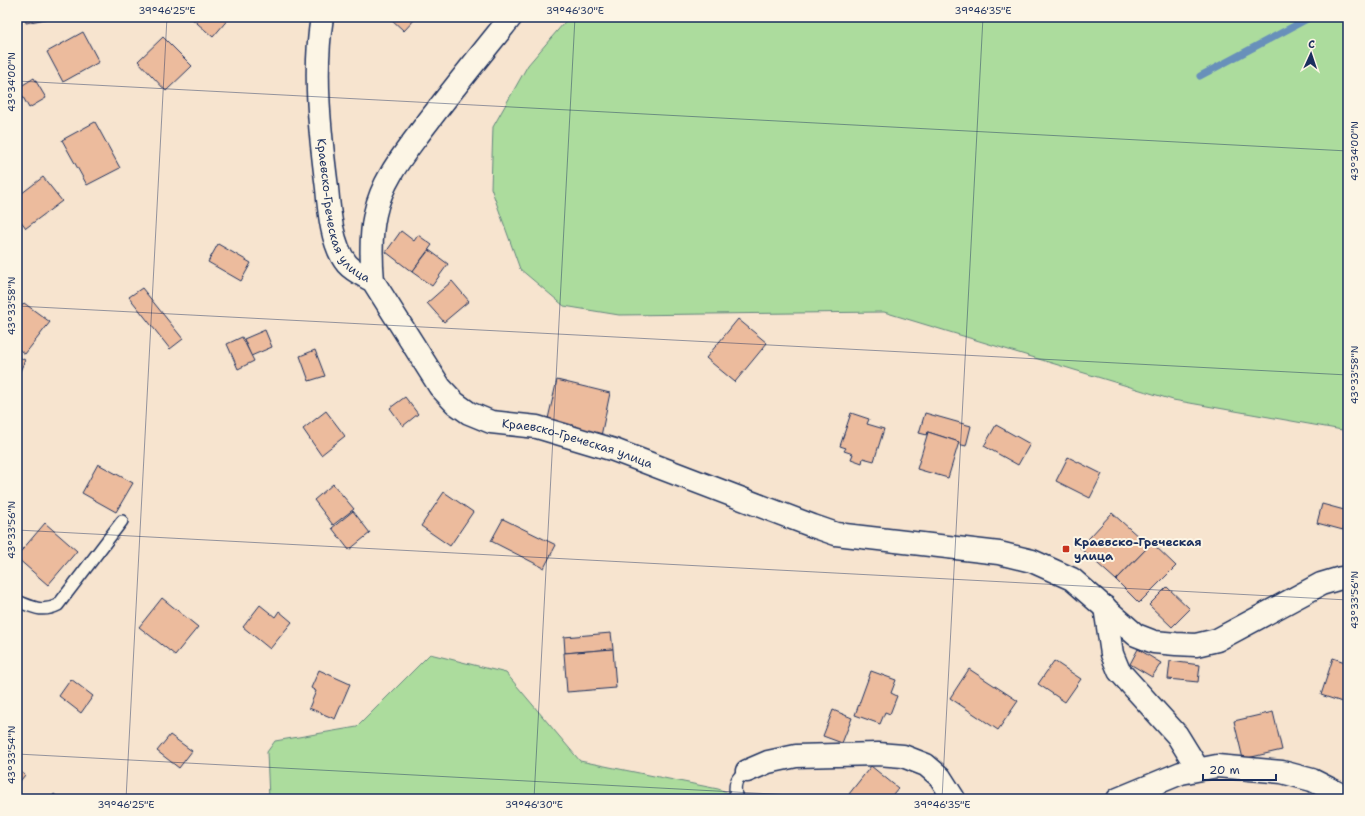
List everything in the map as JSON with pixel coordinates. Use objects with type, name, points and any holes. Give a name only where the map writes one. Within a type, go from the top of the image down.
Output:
[{"type":"street","name":"Краевско-Греческая улица","points":[[322,17],[318,72],[320,120],[323,159],[336,244],[347,264],[361,275],[373,281],[440,387],[455,403],[469,413],[491,422],[537,427],[614,450],[836,534],[1000,553],[1032,561],[1072,579],[1136,635],[1154,642],[1196,645],[1217,640],[1321,584],[1341,578],[1348,578]]},
{"type":"street","points":[[373,281],[371,238],[375,213],[383,190],[394,168],[445,99],[511,17]]},
{"type":"street","points":[[1105,608],[1112,654],[1119,671],[1177,735],[1198,769]]},
{"type":"street","points":[[747,771],[768,762],[796,756],[878,754],[903,756],[926,765],[940,777],[954,799]]},
{"type":"street","points":[[1118,799],[1181,773],[1216,766],[1282,772],[1312,780],[1348,798]]},
{"type":"lane","points":[[17,601],[43,610],[58,605],[122,521]]},
{"type":"lane","points":[[738,799],[735,792],[735,782],[740,775],[747,771]]},
{"type":"green space","points":[[569,17],[1348,17],[1348,431],[1173,400],[884,312],[619,315],[564,306],[520,269],[491,188],[493,127],[528,65]]},
{"type":"green space","points":[[430,654],[506,673],[580,761],[718,789],[746,799],[269,799],[267,752],[275,741],[357,727]]},
{"type":"building","points":[[25,17],[55,17],[26,23]]},
{"type":"building","points":[[190,17],[230,17],[213,37]]},
{"type":"building","points":[[390,18],[416,18],[404,31]]},
{"type":"building","points":[[83,32],[99,62],[63,82],[47,52]]},
{"type":"building","points":[[163,37],[192,66],[166,91],[138,61]]},
{"type":"building","points":[[34,78],[46,98],[29,108],[18,88]]},
{"type":"building","points":[[95,122],[120,168],[87,185],[62,140]]},
{"type":"building","points":[[43,177],[62,201],[26,228],[17,216],[17,197]]},
{"type":"building","points":[[401,231],[414,241],[418,235],[432,245],[412,272],[386,252]]},
{"type":"building","points":[[218,244],[251,263],[241,281],[208,262]]},
{"type":"building","points":[[429,250],[448,264],[432,286],[412,272]]},
{"type":"building","points":[[452,281],[469,301],[444,322],[427,303]]},
{"type":"building","points":[[142,288],[183,339],[170,349],[129,297]]},
{"type":"building","points":[[24,303],[50,322],[25,354],[17,348],[17,312]]},
{"type":"building","points":[[738,319],[767,343],[735,382],[706,358]]},
{"type":"building","points":[[265,330],[272,347],[251,356],[244,339]]},
{"type":"building","points":[[242,337],[254,361],[238,369],[227,344]]},
{"type":"building","points":[[315,350],[325,376],[309,381],[300,356]]},
{"type":"building","points":[[17,356],[25,360],[17,378]]},
{"type":"building","points":[[557,380],[610,393],[601,436],[547,423]]},
{"type":"building","points":[[405,397],[418,414],[403,426],[390,408]]},
{"type":"building","points":[[326,411],[345,436],[321,455],[303,429]]},
{"type":"building","points":[[851,413],[869,419],[867,424],[884,429],[874,461],[863,458],[862,463],[851,459],[853,454],[844,451],[846,448],[840,446]]},
{"type":"building","points":[[925,413],[971,426],[966,446],[958,444],[959,442],[928,432],[927,435],[919,433]]},
{"type":"building","points":[[996,425],[1030,444],[1018,465],[984,446]]},
{"type":"building","points":[[928,432],[959,442],[948,478],[917,469]]},
{"type":"building","points":[[1068,457],[1102,474],[1090,498],[1056,481]]},
{"type":"building","points":[[98,464],[133,483],[116,512],[82,493]]},
{"type":"building","points":[[333,484],[354,509],[333,525],[314,500]]},
{"type":"building","points":[[444,492],[473,512],[450,546],[421,526]]},
{"type":"building","points":[[1322,504],[1348,511],[1343,530],[1317,523]]},
{"type":"building","points":[[353,511],[370,533],[349,550],[332,528]]},
{"type":"building","points":[[1112,513],[1149,546],[1116,580],[1080,548]]},
{"type":"building","points":[[503,519],[556,545],[544,568],[491,541]]},
{"type":"building","points":[[1347,520],[1348,556],[1345,556]]},
{"type":"building","points":[[45,523],[77,551],[48,585],[17,558],[17,556]]},
{"type":"building","points":[[1152,543],[1176,566],[1139,603],[1116,580]]},
{"type":"building","points":[[1167,587],[1190,609],[1172,627],[1149,605]]},
{"type":"building","points":[[162,598],[198,627],[175,655],[139,627]]},
{"type":"building","points":[[260,605],[275,617],[279,611],[292,622],[270,649],[243,627]]},
{"type":"building","points":[[611,633],[613,649],[565,653],[564,637]]},
{"type":"building","points":[[613,649],[616,688],[567,692],[564,653]]},
{"type":"building","points":[[1138,649],[1161,663],[1152,677],[1130,664]]},
{"type":"building","points":[[1333,658],[1348,663],[1348,704],[1321,695]]},
{"type":"building","points":[[1054,661],[1081,679],[1065,702],[1038,684]]},
{"type":"building","points":[[1170,661],[1200,665],[1198,682],[1168,679]]},
{"type":"building","points":[[969,669],[1018,701],[998,730],[950,698]]},
{"type":"building","points":[[319,670],[350,684],[335,719],[309,708],[316,691],[311,688]]},
{"type":"building","points":[[871,671],[896,680],[891,693],[897,696],[890,714],[885,712],[880,724],[855,715]]},
{"type":"building","points":[[71,679],[93,696],[81,713],[59,696]]},
{"type":"building","points":[[833,710],[852,718],[842,743],[823,736]]},
{"type":"building","points":[[1273,712],[1282,750],[1243,759],[1234,721]]},
{"type":"building","points":[[170,735],[192,751],[179,768],[157,751]]},
{"type":"building","points":[[871,766],[898,788],[889,799],[855,799],[849,794]]},
{"type":"building","points":[[17,769],[25,775],[17,785]]},
{"type":"building","points":[[54,794],[60,799],[50,799]]},
{"type":"waterway","points":[[1200,76],[1311,17]]},
{"type":"place","name":"Краевско-Греческая улица","points":[[1066,549]]}]
